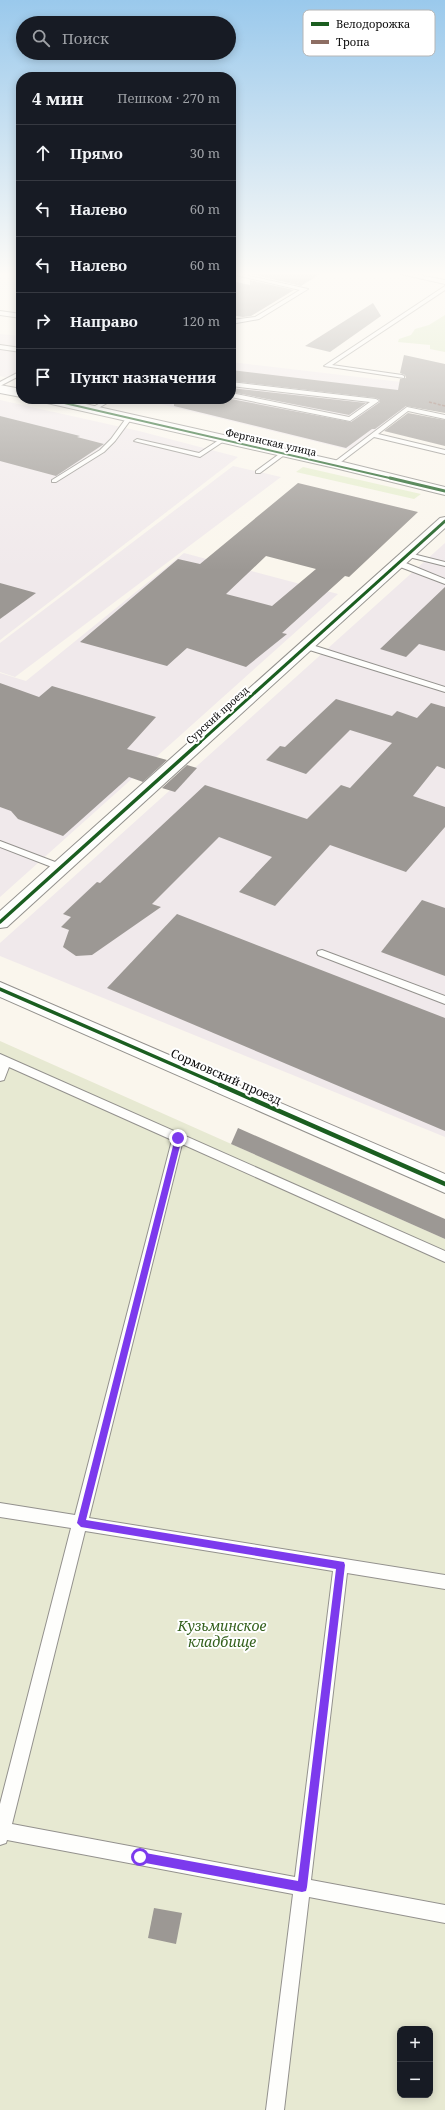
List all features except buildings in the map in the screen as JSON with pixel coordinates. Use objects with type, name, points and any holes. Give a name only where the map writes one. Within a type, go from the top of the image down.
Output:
[{"type":"street","points":[[0,389],[16,392]]},
{"type":"street","name":"Ферганская улица","points":[[70,404],[334,464],[445,491]]},
{"type":"street","name":"Сурский проезд","points":[[0,922],[445,521]]},
{"type":"street","name":"Сормовский проезд","points":[[0,989],[445,1184]]},
{"type":"lane","points":[[371,372],[402,377]]},
{"type":"lane","points":[[0,384],[16,375]]},
{"type":"lane","points":[[236,385],[376,401],[350,418],[236,396]]},
{"type":"lane","points":[[93,409],[102,404]]},
{"type":"lane","points":[[334,464],[407,409],[445,417]]},
{"type":"lane","points":[[54,481],[102,451],[113,440],[129,418]]},
{"type":"lane","points":[[373,435],[445,452]]},
{"type":"lane","points":[[137,441],[200,455],[224,439]]},
{"type":"lane","points":[[258,472],[284,453]]},
{"type":"lane","points":[[403,559],[445,564]]},
{"type":"lane","points":[[403,559],[445,582]]},
{"type":"lane","points":[[306,646],[445,690]]},
{"type":"lane","points":[[0,844],[60,867]]},
{"type":"lane","points":[[322,952],[445,1000]]},
{"type":"lane","points":[[0,1077],[3,1059],[445,1257]]},
{"type":"lane","points":[[178,1138],[1,1832],[445,1914]]},
{"type":"lane","points":[[0,1510],[445,1582]]},
{"type":"lane","points":[[275,2110],[341,1565]]},
{"type":"shaded area","points":[[0,372],[16,372],[16,380],[0,376]]},
{"type":"shaded area","points":[[236,372],[320,372],[435,386],[350,450],[161,404],[236,404]]},
{"type":"shaded area","points":[[0,400],[139,431],[238,457],[0,640]]},
{"type":"shaded area","points":[[233,466],[281,477],[15,677],[0,672],[0,643]]},
{"type":"shaded area","points":[[445,543],[445,1137],[0,956],[0,943]]},
{"type":"shaded area","points":[[184,553],[338,594],[0,897],[0,673],[26,681]]},
{"type":"green space","points":[[303,467],[421,494],[414,499],[296,472]]},
{"type":"green space","name":"Кузьминское кладбище","points":[[0,1041],[445,1239],[445,2110],[0,2110]]},
{"type":"marked path","points":[[429,402],[445,406]]},
{"type":"cycle path","points":[[69,404],[335,464],[445,491]]},
{"type":"cycle path","points":[[0,922],[445,521]]},
{"type":"cycle path","points":[[0,989],[445,1184]]},
{"type":"route","points":[[140,1857],[302,1887],[341,1565],[81,1523],[178,1138]]}]
